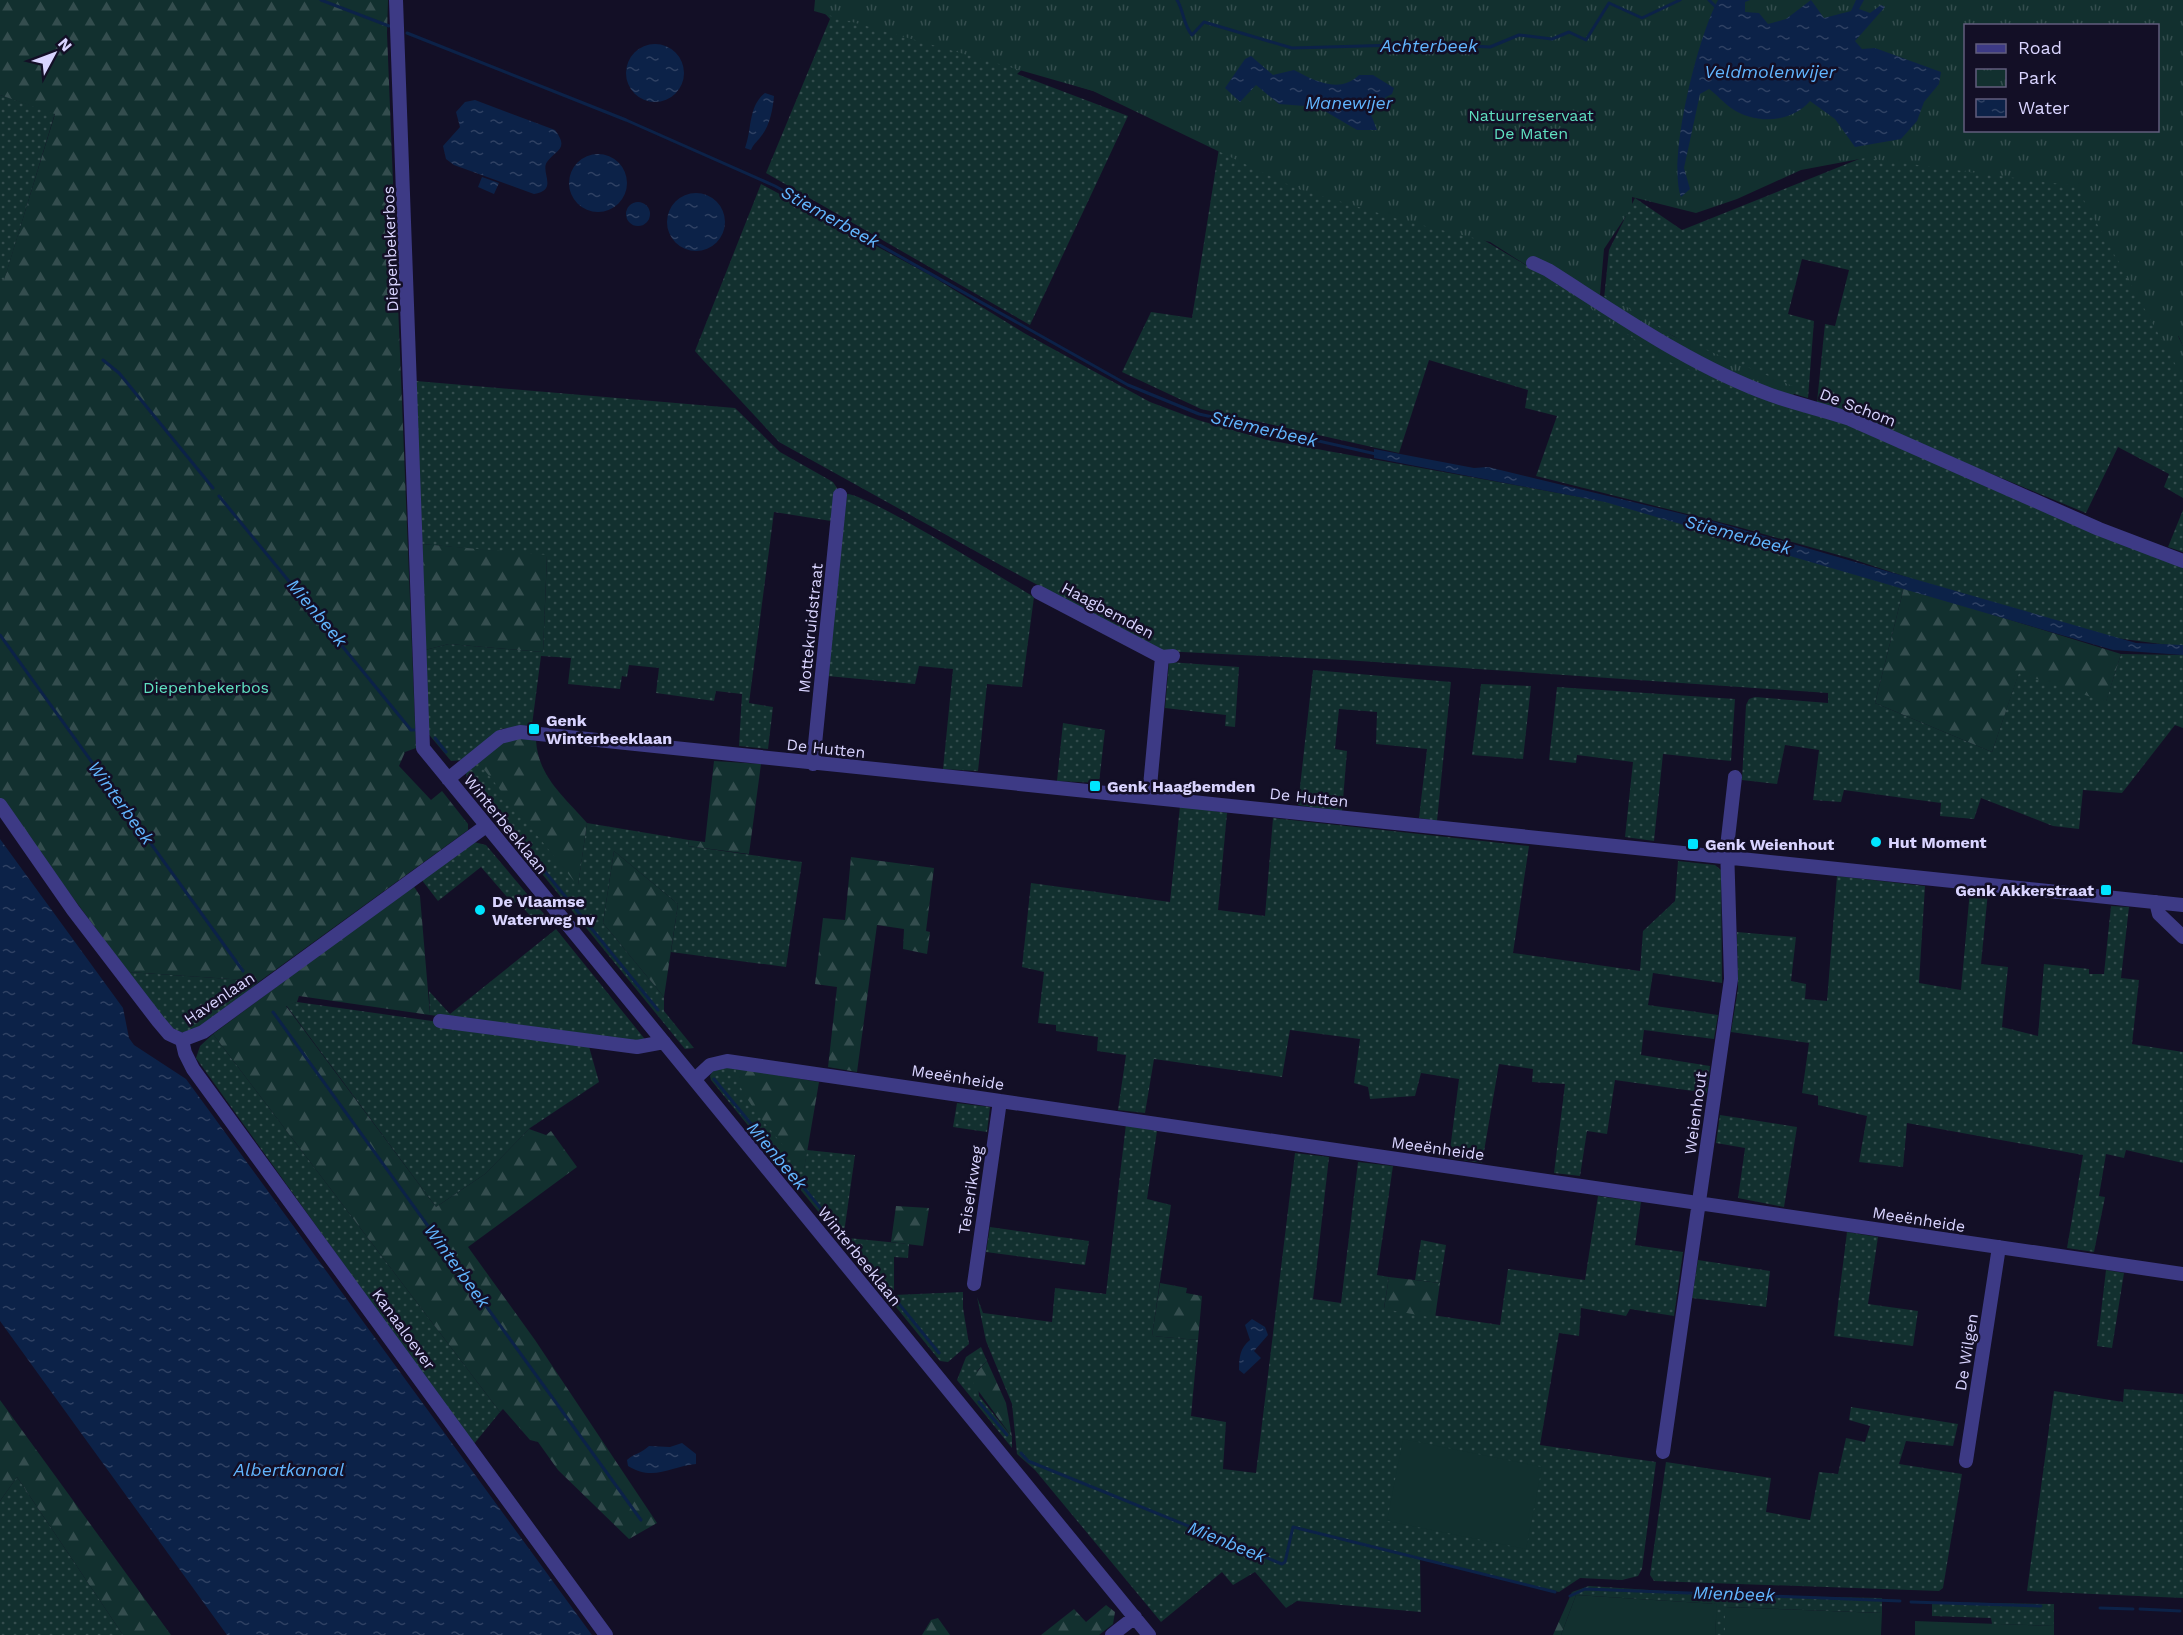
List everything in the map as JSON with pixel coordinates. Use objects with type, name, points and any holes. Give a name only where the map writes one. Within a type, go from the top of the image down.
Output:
[{"type":"street","name":"Diepenbekerbos","points":[[396,0],[423,748]]},
{"type":"street","name":"De Schom","points":[[1533,263],[1548,270],[1666,344],[1770,395],[1850,419],[2099,528],[2183,561]]},
{"type":"street","name":"Mottekruidstraat","points":[[813,764],[840,495]]},
{"type":"street","name":"Haagbemden","points":[[1038,592],[1168,656],[1149,796]]},
{"type":"street","name":"De Hutten","points":[[448,779],[500,737],[520,732],[2183,905]]},
{"type":"street","name":"Winterbeeklaan","points":[[423,748],[1149,1635]]},
{"type":"street","name":"Weienhout","points":[[1663,1452],[1731,980],[1728,857],[1735,777]]},
{"type":"street","name":"Havenlaan","points":[[0,805],[73,910],[137,993],[169,1034],[182,1040],[202,1032],[486,826]]},
{"type":"street","points":[[2156,902],[2159,914],[2183,937]]},
{"type":"street","points":[[440,1021],[637,1047],[664,1042]]},
{"type":"street","name":"Kanaaloever","points":[[182,1040],[185,1053],[194,1069],[606,1635]]},
{"type":"street","name":"Meeënheide","points":[[695,1079],[710,1065],[727,1060],[2183,1274]]},
{"type":"street","name":"Teiserikweg","points":[[974,1284],[1000,1101]]},
{"type":"street","name":"De Wilgen","points":[[1966,1461],[1999,1247]]},
{"type":"street","points":[[1112,1635],[1135,1617]]},
{"type":"green space","name":"Diepenbekerbos","points":[[0,0],[388,0],[387,33],[416,748],[405,752],[399,766],[431,800],[442,791],[468,824],[468,830],[260,981],[128,972],[0,799],[0,279],[4,280],[55,114],[0,95]]},
{"type":"green space","name":"Natuurreservaat De Maten","points":[[815,0],[2183,0],[2183,334],[2178,336],[2183,346],[2183,378],[2076,186],[1865,158],[1801,170],[1737,199],[1696,213],[1632,197],[1632,207],[1604,249],[1600,295],[1625,306],[1673,336],[1795,387],[1791,410],[1662,359],[1571,294],[1490,242],[1405,221],[1295,188],[1093,91],[814,11]]},
{"type":"green space","points":[[816,0],[1156,0],[1225,88],[1240,102],[1281,114],[1301,123],[1377,130],[1395,139],[1414,133],[1434,146],[1471,131],[1447,168],[1367,156],[1372,177],[1074,85],[1029,63],[1017,74],[1128,116],[1030,325],[766,173],[830,19],[817,5]]},
{"type":"green space","points":[[0,95],[55,113],[4,281],[0,279]]},
{"type":"green space","points":[[2183,111],[2183,346],[2178,335],[2183,377],[2183,498],[2164,487],[2169,474],[2118,447],[2086,513],[1817,402],[1825,324],[1835,326],[1849,270],[1802,259],[1788,314],[1814,321],[1808,398],[1765,385],[1604,299],[1609,250],[1635,198],[1682,230],[1864,157],[1964,131],[2159,132],[2159,129]]},
{"type":"green space","points":[[1220,142],[1462,227],[1596,307],[1850,425],[2183,565],[2183,647],[2101,636],[1991,605],[1849,558],[1735,526],[1536,476],[1557,416],[1525,408],[1528,390],[1429,360],[1399,453],[1201,409],[1122,372],[1151,312],[1192,318]]},
{"type":"green space","points":[[761,184],[930,275],[1024,333],[1150,402],[1198,420],[1267,440],[1608,502],[1904,587],[1875,703],[1992,752],[2019,672],[2106,701],[2121,654],[2183,655],[2183,728],[2175,725],[2122,793],[2083,790],[2079,829],[2053,826],[1981,798],[1974,819],[1940,816],[1941,803],[1844,790],[1841,802],[1813,800],[1819,750],[1785,745],[1777,784],[1742,780],[1746,705],[1749,699],[1755,697],[1828,703],[1828,693],[1345,660],[1162,651],[1004,567],[779,442],[695,351]]},
{"type":"green space","points":[[416,381],[735,408],[780,452],[833,482],[837,488],[831,521],[774,512],[749,703],[773,707],[768,749],[739,746],[742,694],[716,691],[714,701],[656,693],[659,668],[629,665],[627,677],[622,676],[620,689],[568,684],[571,658],[541,656],[532,725],[501,729],[464,760],[451,761],[426,731],[425,650],[449,644],[543,652],[547,556],[422,544]]},
{"type":"green space","points":[[847,494],[880,507],[1034,597],[1022,687],[987,684],[978,771],[943,769],[953,669],[919,666],[915,684],[827,676]]},
{"type":"green space","points":[[2183,510],[2183,552],[2168,547]]},
{"type":"green space","points":[[422,544],[547,555],[543,652],[449,644],[425,650]]},
{"type":"green space","points":[[1904,587],[2121,654],[2106,702],[2019,673],[1992,752],[1875,703]]},
{"type":"green space","points":[[1169,662],[1239,667],[1235,727],[1225,726],[1226,715],[1165,708]]},
{"type":"green space","points":[[1313,670],[1451,682],[1437,821],[1419,818],[1427,749],[1376,744],[1377,712],[1339,709],[1335,749],[1347,751],[1342,812],[1298,805]]},
{"type":"green space","points":[[1481,684],[1531,686],[1523,759],[1472,755]]},
{"type":"green space","points":[[1557,687],[1735,699],[1731,761],[1663,754],[1654,841],[1625,837],[1633,762],[1577,755],[1576,763],[1549,760]]},
{"type":"green space","points":[[1063,723],[1105,730],[1099,783],[1057,781]]},
{"type":"green space","points":[[519,737],[536,741],[538,754],[547,776],[587,823],[578,886],[478,762],[500,743]]},
{"type":"green space","points":[[478,761],[578,885],[587,823],[689,840],[688,846],[802,862],[786,967],[671,952],[678,904],[614,851],[603,923],[664,997],[664,1011],[694,1048],[685,1049],[467,782],[466,773]]},
{"type":"green space","points":[[714,761],[761,764],[749,854],[688,846],[689,840],[705,842]]},
{"type":"green space","points":[[1180,806],[1227,813],[1218,910],[1265,916],[1273,818],[1529,846],[1513,953],[1640,971],[1643,931],[1675,901],[1678,861],[1715,865],[1721,870],[1722,983],[1653,973],[1648,1005],[1718,1015],[1714,1039],[1644,1030],[1641,1055],[1710,1066],[1707,1093],[1615,1080],[1607,1134],[1587,1131],[1580,1176],[1554,1173],[1565,1084],[1532,1082],[1533,1069],[1499,1064],[1482,1163],[1449,1158],[1459,1079],[1421,1073],[1415,1096],[1370,1099],[1368,1087],[1354,1083],[1360,1039],[1290,1030],[1282,1077],[1154,1059],[1145,1113],[1118,1110],[1126,1055],[1097,1051],[1098,1037],[1056,1031],[1056,1025],[1038,1023],[1044,972],[1022,967],[1031,883],[1170,902]]},
{"type":"green space","points":[[474,842],[486,845],[544,914],[535,921],[517,901],[513,904],[481,867],[438,901],[421,879]]},
{"type":"green space","points":[[614,851],[678,904],[664,997],[603,923]]},
{"type":"green space","points":[[851,857],[934,868],[926,931],[930,932],[927,954],[903,949],[904,929],[877,925],[857,1072],[828,1067],[837,987],[815,984],[823,918],[845,920]]},
{"type":"green space","points":[[1837,876],[1925,886],[1919,983],[1961,990],[1970,890],[1988,892],[1981,964],[2008,967],[2002,1027],[2038,1036],[2044,964],[2089,969],[2089,974],[2104,974],[2111,906],[2129,907],[2121,978],[2139,980],[2132,1044],[2183,1052],[2183,1163],[2126,1150],[2124,1158],[2106,1154],[2099,1196],[2105,1197],[2094,1252],[2067,1248],[2083,1155],[1907,1123],[1903,1167],[1859,1162],[1867,1116],[1818,1105],[1818,1096],[1802,1093],[1809,1043],[1731,1032],[1738,989],[1737,932],[1796,937],[1791,981],[1806,984],[1805,999],[1827,1001]]},
{"type":"green space","points":[[413,885],[420,896],[430,1015],[299,996],[297,1002],[286,1006],[436,1207],[485,1174],[529,1129],[546,1135],[551,1131],[577,1167],[468,1247],[535,1340],[657,1523],[629,1539],[558,1470],[538,1442],[530,1440],[503,1409],[500,1412],[213,1034]]},
{"type":"green space","points":[[556,929],[648,1043],[430,1015],[429,991],[450,1014]]},
{"type":"green space","points":[[128,972],[260,981],[202,1025],[183,1032],[169,1025]]},
{"type":"green space","points":[[297,1002],[588,1043],[599,1082],[530,1128],[485,1174],[436,1207],[286,1005]]},
{"type":"green space","points":[[213,1034],[500,1412],[473,1445],[196,1058],[200,1046]]},
{"type":"green space","points":[[715,1067],[736,1068],[804,1169],[807,1150],[855,1155],[844,1233],[848,1238],[909,1244],[908,1258],[894,1257],[894,1295],[963,1292],[963,1308],[969,1344],[948,1362],[940,1361],[711,1080],[710,1076]]},
{"type":"green space","points":[[736,1068],[819,1082],[804,1170],[752,1105],[737,1078]]},
{"type":"green space","points":[[957,1103],[990,1107],[987,1132],[953,1127]]},
{"type":"green space","points":[[1720,1115],[1797,1127],[1784,1207],[1738,1198],[1745,1148],[1716,1143]]},
{"type":"green space","points":[[1126,1124],[1157,1131],[1147,1199],[1171,1205],[1152,1336],[1198,1340],[1191,1416],[1226,1422],[1223,1469],[1256,1473],[1295,1153],[1329,1157],[1313,1299],[1341,1303],[1358,1162],[1393,1166],[1377,1275],[1389,1277],[1384,1308],[1500,1325],[1508,1269],[1585,1280],[1598,1196],[1641,1202],[1635,1245],[1683,1252],[1674,1316],[1630,1309],[1626,1316],[1581,1308],[1579,1336],[1559,1333],[1540,1445],[1656,1462],[1642,1569],[1638,1576],[1622,1580],[1580,1578],[1559,1592],[1420,1558],[1421,1612],[1297,1601],[1286,1608],[1255,1572],[1233,1585],[1222,1572],[1161,1622],[1035,1470],[1017,1454],[1012,1404],[986,1341],[977,1297],[983,1313],[1052,1322],[1055,1288],[1106,1294]]},
{"type":"green space","points":[[896,1206],[929,1208],[923,1246],[891,1242]]},
{"type":"green space","points":[[990,1227],[1089,1241],[1085,1265],[986,1252]]},
{"type":"green space","points":[[1847,1232],[1878,1237],[1868,1304],[1918,1311],[1913,1346],[1834,1336]]},
{"type":"green space","points":[[1421,1240],[1446,1245],[1440,1283],[1415,1280]]},
{"type":"green space","points":[[1698,1260],[1770,1271],[1766,1307],[1692,1298]]},
{"type":"green space","points":[[2106,1270],[2124,1273],[2112,1348],[2097,1346]]},
{"type":"green space","points":[[1389,1277],[1440,1283],[1435,1318],[1384,1309]]},
{"type":"green space","points":[[1160,1283],[1187,1288],[1186,1293],[1202,1296],[1198,1340],[1152,1336]]},
{"type":"green space","points":[[981,1347],[987,1361],[977,1371],[979,1396],[1012,1437],[1012,1448],[957,1380],[966,1357]]},
{"type":"green space","points":[[987,1361],[1006,1403],[1012,1437],[974,1385],[972,1377]]},
{"type":"green space","points":[[2124,1389],[2183,1394],[2183,1598],[2027,1591],[2054,1391],[2123,1402]]},
{"type":"green space","points":[[0,1400],[171,1635],[123,1635],[17,1477],[0,1501]]},
{"type":"green space","points":[[1851,1407],[1958,1424],[1953,1446],[1906,1441],[1899,1464],[1962,1474],[1943,1588],[1939,1591],[1654,1581],[1650,1575],[1666,1462],[1771,1478],[1766,1512],[1810,1520],[1819,1472],[1838,1474],[1846,1438],[1865,1442],[1870,1426],[1849,1420]]},
{"type":"green space","points":[[1403,1439],[1542,1467],[1526,1549],[1387,1521]]},
{"type":"green space","points":[[17,1477],[123,1635],[0,1635],[0,1501]]},
{"type":"green space","points":[[1589,1586],[1726,1595],[1882,1598],[1882,1613],[1725,1607],[1725,1635],[1715,1635],[1716,1604],[1576,1595],[1572,1592]]},
{"type":"green space","points":[[1572,1592],[1576,1595],[1561,1635],[1553,1635]]},
{"type":"green space","points":[[1576,1595],[1717,1604],[1715,1635],[1561,1635]]},
{"type":"green space","points":[[1932,1602],[2054,1604],[2054,1626],[1992,1624],[1991,1618],[1932,1616]]},
{"type":"green space","points":[[1106,1605],[1115,1612],[1113,1624],[1099,1635],[1041,1635],[1074,1609],[1086,1622]]},
{"type":"green space","points":[[1725,1607],[1882,1613],[1881,1635],[1725,1635]]},
{"type":"green space","points":[[938,1618],[950,1635],[922,1635],[931,1620]]},
{"type":"green space","points":[[1915,1621],[2054,1626],[2054,1635],[1915,1635]]},
{"type":"water","name":"Veldmolenwijer","points":[[1718,0],[1750,0],[1745,2],[1745,12],[1759,13],[1768,24],[1786,19],[1811,0],[1824,18],[1851,11],[1856,0],[1864,0],[1859,9],[1870,13],[1881,5],[1885,7],[1855,41],[1862,49],[1875,48],[1941,72],[1939,84],[1924,102],[1917,121],[1901,139],[1855,147],[1835,119],[1810,101],[1793,114],[1762,119],[1731,108],[1709,89],[1700,94],[1684,168],[1690,189],[1681,197],[1678,155],[1681,127],[1694,68],[1710,17]]},
{"type":"water","points":[[655,44],[671,49],[679,57],[684,73],[679,89],[671,97],[655,102],[639,97],[631,89],[626,73],[631,57],[639,49]]},
{"type":"water","name":"Manewijer","points":[[1251,56],[1273,75],[1294,70],[1310,78],[1335,85],[1351,81],[1359,75],[1373,75],[1394,88],[1392,94],[1368,107],[1377,130],[1357,130],[1318,107],[1279,104],[1256,85],[1240,102],[1225,88],[1245,59]]},
{"type":"water","points":[[765,93],[774,96],[771,116],[765,131],[751,150],[745,148],[751,119],[756,105]]},
{"type":"water","points":[[475,100],[555,130],[561,146],[545,166],[546,189],[534,194],[454,165],[446,159],[443,146],[460,127],[456,112],[465,102]]},
{"type":"water","points":[[598,154],[609,156],[622,167],[627,183],[625,194],[614,207],[598,212],[587,210],[574,199],[569,183],[571,172],[582,159]]},
{"type":"water","points":[[482,177],[499,183],[494,194],[478,187]]},
{"type":"water","points":[[696,193],[707,195],[720,206],[725,222],[723,233],[712,246],[696,251],[685,249],[672,238],[667,222],[669,211],[680,198]]},
{"type":"water","points":[[638,202],[647,205],[650,214],[647,223],[638,226],[629,223],[626,214],[629,205]]},
{"type":"water","points":[[1374,449],[1474,468],[1488,467],[1716,522],[2136,643],[2183,645],[2183,655],[2113,650],[1605,502],[1374,458]]},
{"type":"water","name":"Albertkanaal","points":[[0,839],[123,1008],[129,1038],[134,1045],[186,1079],[592,1635],[227,1635],[0,1321]]},
{"type":"water","points":[[1252,1319],[1265,1327],[1268,1335],[1254,1351],[1261,1358],[1244,1374],[1239,1370],[1240,1357],[1244,1346],[1250,1340],[1245,1325]]},
{"type":"water","points":[[682,1443],[696,1454],[696,1464],[654,1473],[637,1471],[628,1466],[627,1460],[649,1446],[670,1447]]},
{"type":"waterway","name":"Stiemerbeek","points":[[321,0],[389,26]]},
{"type":"waterway","name":"Achterbeek","points":[[1177,0],[1192,35],[1204,22],[1292,48],[1433,44],[1490,47],[1519,35],[1552,39],[1569,32],[1586,40],[1609,3],[1642,18],[1680,0]]},
{"type":"waterway","name":"Achterbeek","points":[[1709,0],[1715,6]]},
{"type":"waterway","name":"Stiemerbeek","points":[[407,33],[626,120],[775,186],[1128,385],[1199,414],[1376,454]]},
{"type":"waterway","name":"Mienbeek","points":[[103,360],[119,373],[213,488]]},
{"type":"waterway","name":"Mienbeek","points":[[219,496],[411,730],[415,730]]},
{"type":"waterway","name":"Winterbeek","points":[[0,635],[243,971]]},
{"type":"waterway","name":"Mienbeek","points":[[435,738],[446,752]]},
{"type":"waterway","name":"Mienbeek","points":[[475,786],[658,1010]]},
{"type":"waterway","name":"Winterbeek","points":[[273,1012],[641,1520]]},
{"type":"waterway","name":"Mienbeek","points":[[714,1079],[841,1233]]},
{"type":"waterway","name":"Mienbeek","points":[[846,1239],[939,1353]]},
{"type":"waterway","name":"Mienbeek","points":[[979,1402],[1007,1435]]},
{"type":"waterway","name":"Mienbeek","points":[[1021,1453],[1028,1461],[1282,1564],[1285,1562],[1293,1527],[1555,1592]]},
{"type":"waterway","name":"Mienbeek","points":[[1570,1596],[1585,1589],[1900,1601]]},
{"type":"waterway","name":"Mienbeek","points":[[1911,1602],[2041,1606]]},
{"type":"waterway","name":"Mienbeek","points":[[2100,1608],[2133,1609]]},
{"type":"waterway","name":"Mienbeek","points":[[2140,1609],[2180,1611]]},
{"type":"place","name":"Genk Winterbeeklaan","points":[[534,729]]},
{"type":"place","name":"Genk Haagbemden","points":[[1095,786]]},
{"type":"place","name":"Hut Moment","points":[[1876,842]]},
{"type":"place","name":"Genk Weienhout","points":[[1693,844]]},
{"type":"place","name":"Genk Akkerstraat","points":[[2106,890]]},
{"type":"place","name":"De Vlaamse Waterweg nv","points":[[480,910]]}]
